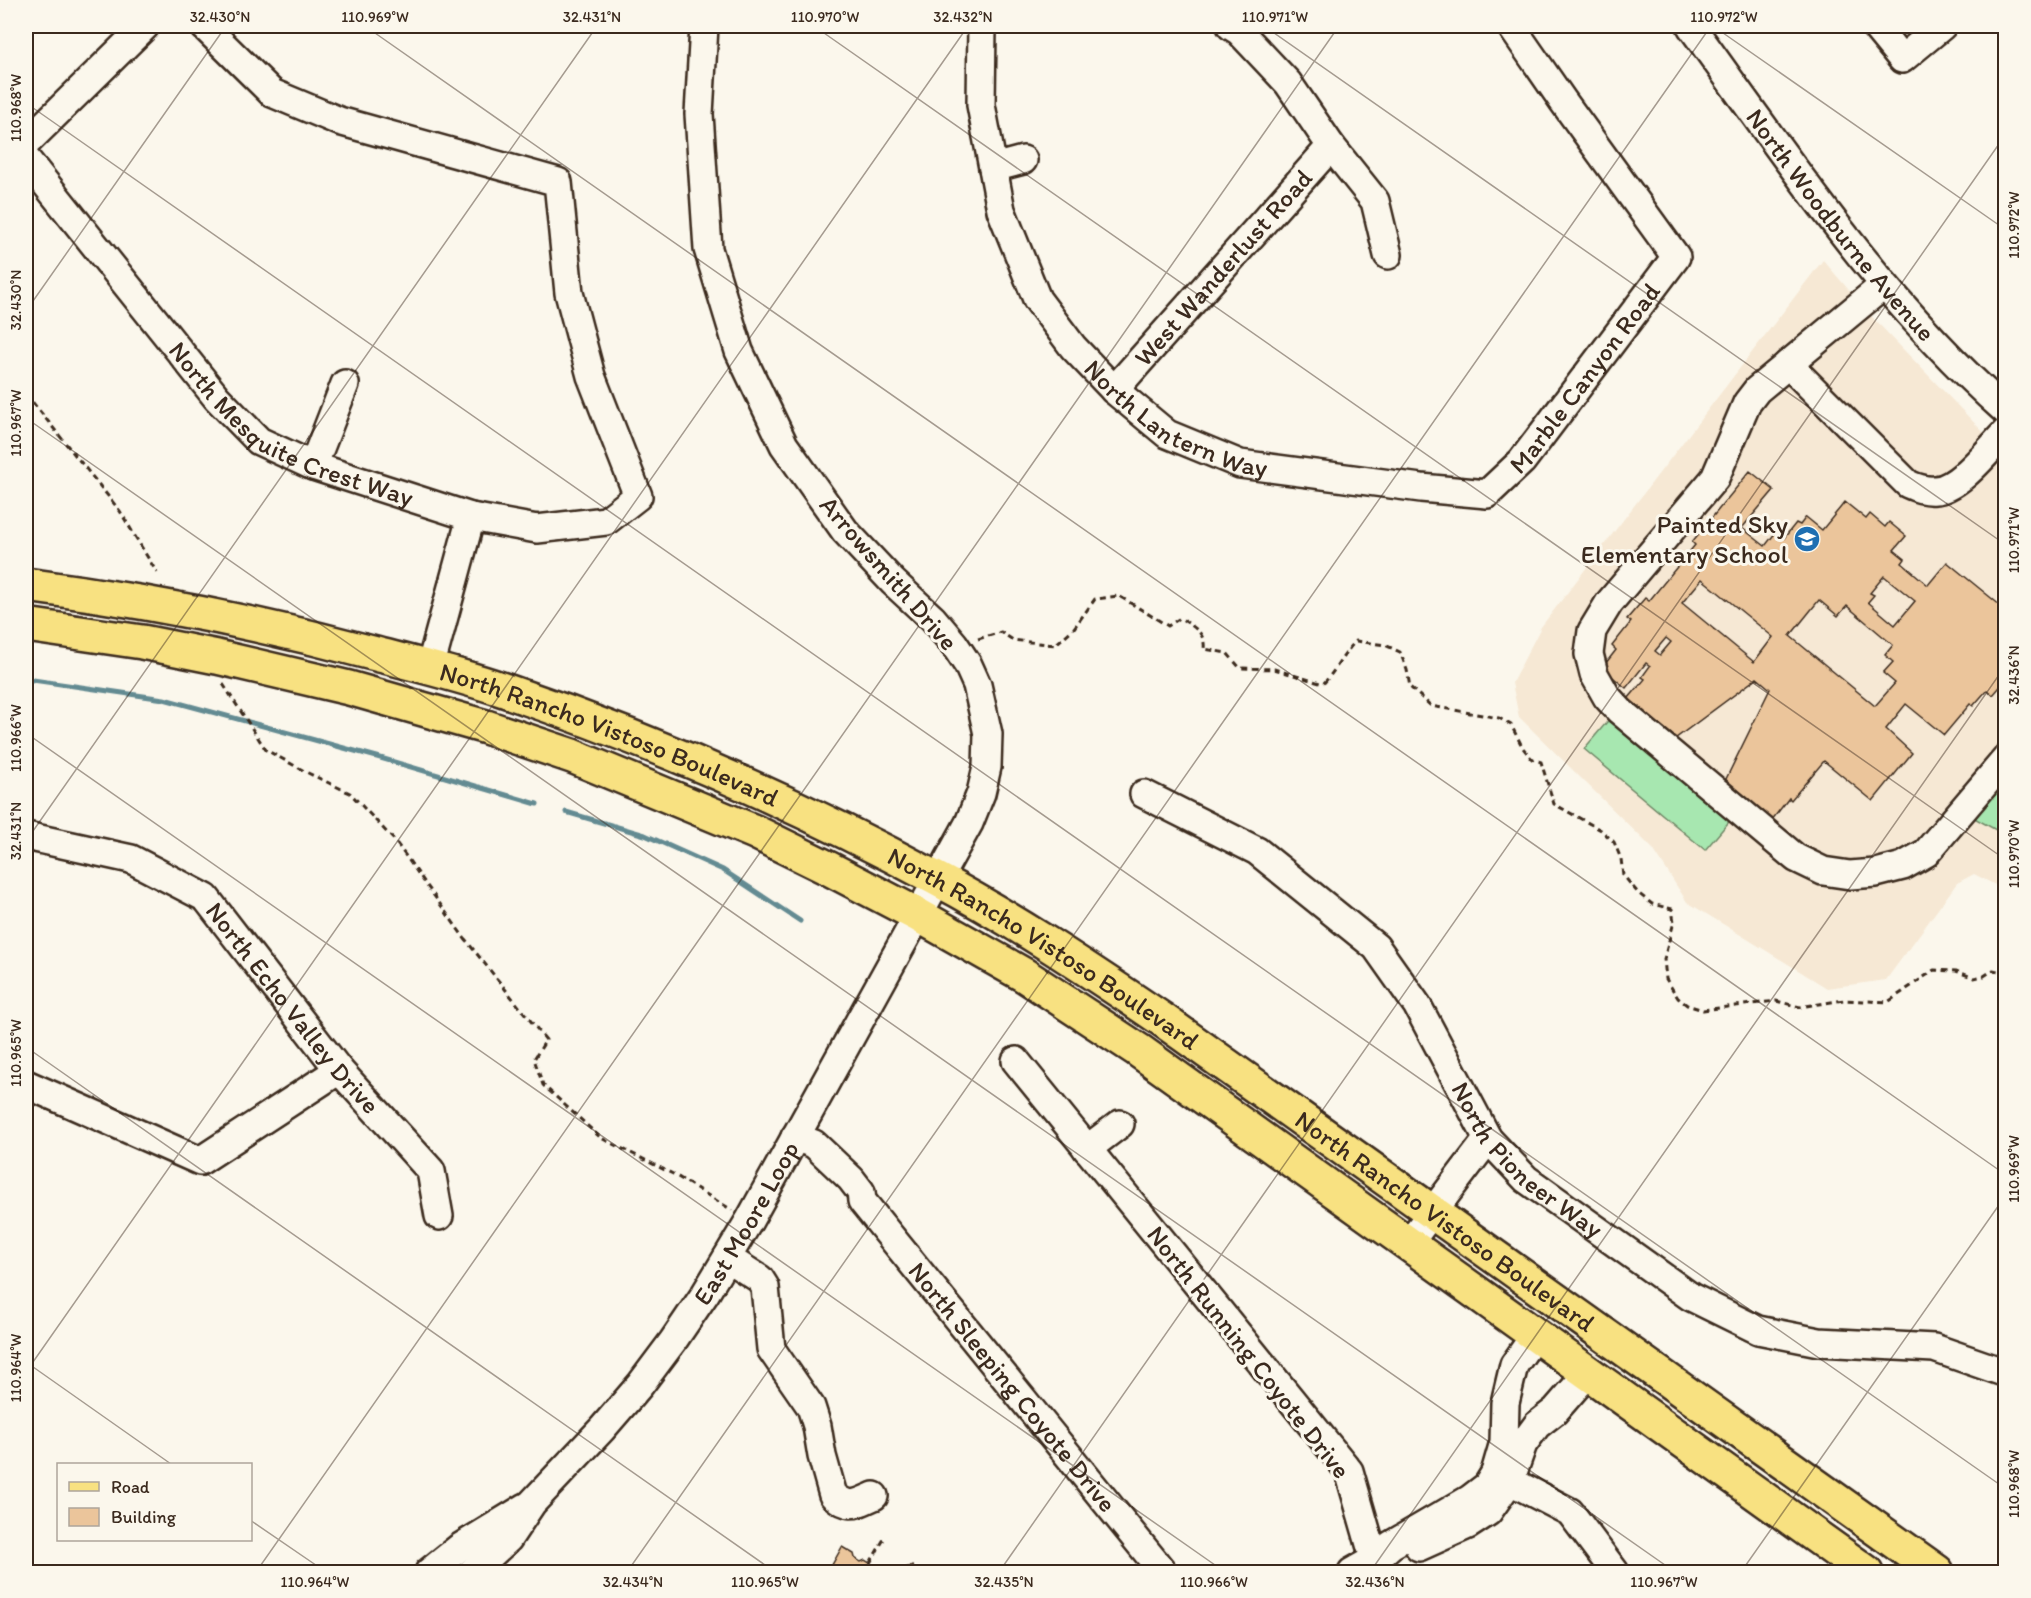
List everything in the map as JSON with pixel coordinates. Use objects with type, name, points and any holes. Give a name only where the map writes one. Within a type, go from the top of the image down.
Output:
[{"type":"main road","name":"North Rancho Vistoso Boulevard","points":[[26,585],[164,605],[314,638],[498,688],[632,736],[707,767],[817,817],[938,879],[1065,954],[1160,1018],[1937,1572]]},
{"type":"main road","name":"North Rancho Vistoso Boulevard","points":[[26,625],[142,642],[217,657],[349,688],[486,727],[621,775],[792,849],[918,915],[1024,975],[1138,1050],[1866,1572]]},
{"type":"street","points":[[26,143],[145,26]]},
{"type":"street","name":"North Mesquite Crest Way","points":[[26,159],[217,398],[259,441],[313,466],[471,517],[537,529],[606,521],[638,496],[591,376],[569,294],[558,182],[339,121],[272,93],[204,26]]},
{"type":"street","name":"Arrowsmith Drive","points":[[704,26],[699,114],[708,249],[739,351],[784,445],[845,531],[893,582],[933,619],[954,644],[972,675],[983,705],[988,734],[987,766],[981,793],[969,823],[918,915]]},
{"type":"street","name":"North Lantern Way","points":[[982,26],[981,105],[1001,210],[1037,299],[1073,347],[1114,390],[1167,434],[1240,464],[1420,488],[1488,494]]},
{"type":"street","points":[[1231,26],[1239,31],[1288,83],[1331,146],[1375,201],[1388,255]]},
{"type":"street","name":"Marble Canyon Road","points":[[1488,494],[1522,461],[1676,257],[1511,26]]},
{"type":"street","name":"North Woodburne Avenue","points":[[1691,26],[1796,172],[1884,285],[1966,375],[2006,411]]},
{"type":"street","points":[[1875,26],[1902,59],[1942,26]]},
{"type":"street","name":"West Wanderlust Road","points":[[1114,390],[1331,146]]},
{"type":"street","points":[[993,168],[1023,160]]},
{"type":"street","points":[[1884,285],[1757,390],[1747,403],[1715,478],[1609,603],[1592,631],[1589,654],[1594,674],[1607,696],[1620,711],[1796,858],[1822,871],[1850,875],[1876,873],[1903,866],[1926,853],[2006,759]]},
{"type":"street","points":[[1788,364],[1908,484],[1921,489],[1937,490],[1954,484],[2006,432]]},
{"type":"street","points":[[313,466],[345,384]]},
{"type":"street","points":[[430,668],[471,517]]},
{"type":"street","name":"North Pioneer Way","points":[[1144,794],[1257,850],[1376,947],[1417,1005],[1488,1139],[1527,1179],[1691,1297],[1758,1330],[1819,1342],[1934,1348],[2006,1373]]},
{"type":"street","name":"North Echo Valley Drive","points":[[26,836],[131,859],[206,898],[339,1070],[431,1171],[439,1216]]},
{"type":"street","name":"East Moore Loop","points":[[472,1572],[508,1539],[532,1503],[602,1429],[640,1385],[673,1341],[749,1221],[918,915]]},
{"type":"street","name":"North Running Coyote Drive","points":[[1016,1061],[1349,1471],[1377,1566]]},
{"type":"street","points":[[26,1084],[200,1161],[339,1070]]},
{"type":"street","points":[[1087,1149],[1120,1124]]},
{"type":"street","name":"North Sleeping Coyote Drive","points":[[795,1137],[814,1144],[845,1173],[861,1192],[862,1201],[1163,1572]]},
{"type":"street","points":[[1408,1244],[1488,1139]]},
{"type":"street","points":[[727,1258],[760,1279],[765,1287],[771,1349],[810,1407],[817,1426],[822,1456],[833,1495],[848,1505],[874,1496]]},
{"type":"street","points":[[1503,1477],[1505,1403],[1514,1365],[1535,1335]]},
{"type":"street","points":[[1352,1572],[1377,1566],[1391,1545],[1503,1477],[1537,1425],[1555,1411],[1588,1372]]},
{"type":"street","points":[[1503,1477],[1570,1512],[1615,1572]]},
{"type":"street","name":"East Moore Loop","points":[[429,1572],[459,1548],[532,1503]]},
{"type":"path","points":[[26,394],[120,511],[157,573]]},
{"type":"path","points":[[978,639],[1001,632],[1013,640],[1055,645],[1074,628],[1095,599],[1119,596],[1168,626],[1180,618],[1199,630],[1205,642],[1204,649],[1227,653],[1240,668],[1274,669],[1323,684],[1336,670],[1345,652],[1356,641],[1385,645],[1400,652],[1410,687],[1431,706],[1499,718],[1511,725],[1523,748],[1532,759],[1541,762],[1554,804],[1601,830],[1614,842],[1621,859],[1623,875],[1638,893],[1652,904],[1672,909],[1674,922],[1664,959],[1666,979],[1678,998],[1687,1005],[1703,1010],[1776,1001],[1800,1007],[1844,1000],[1888,1002],[1934,970],[1956,970],[1974,978],[1984,976],[1993,970],[2006,973]]},
{"type":"path","points":[[220,679],[266,750],[350,793],[395,841],[465,939],[546,1040],[534,1059],[543,1085],[601,1138],[673,1174],[749,1221]]},
{"type":"path","points":[[870,1563],[884,1539]]},
{"type":"shaded area","name":"Painted Sky Elementary School","points":[[1823,260],[1873,318],[2005,452],[2005,890],[1974,874],[1957,883],[1886,980],[1827,988],[1687,902],[1653,849],[1519,717],[1512,683],[1541,627]]},
{"type":"green space","points":[[1612,716],[1733,817],[1705,850],[1584,749]]},
{"type":"green space","points":[[2005,772],[2005,835],[1969,815]]},
{"type":"building","points":[[1750,471],[1774,490],[1742,528],[1765,546],[1776,532],[1784,538],[1796,523],[1800,525],[1806,517],[1822,530],[1845,502],[1866,519],[1870,514],[1885,527],[1889,522],[1906,536],[1894,550],[1905,559],[1902,563],[1928,585],[1947,562],[2006,610],[2006,632],[2002,636],[2006,639],[2006,680],[1993,695],[1987,690],[1973,706],[1970,704],[1944,735],[1906,704],[1886,729],[1912,753],[1873,801],[1824,761],[1772,820],[1725,781],[1770,689],[1757,678],[1676,738],[1628,699],[1645,679],[1642,677],[1650,666],[1646,663],[1626,688],[1602,668],[1616,650],[1612,646],[1631,622],[1627,619],[1645,598],[1649,601],[1695,545],[1692,542]],"holes":[[[1884,576],[1915,601],[1895,625],[1868,602],[1874,595],[1870,593]],[[1702,579],[1773,637],[1754,662],[1682,603]],[[1819,600],[1838,616],[1847,606],[1893,645],[1885,655],[1893,662],[1883,673],[1895,683],[1875,706],[1790,636]],[[1666,638],[1671,642],[1660,655],[1655,651]]]},
{"type":"building","points":[[842,1547],[854,1554],[855,1558],[861,1562],[865,1560],[870,1563],[879,1572],[830,1572]]},
{"type":"building","points":[[913,1566],[915,1572],[889,1572]]},
{"type":"waterway","points":[[26,679],[164,699],[377,757],[537,804]]},
{"type":"waterway","points":[[566,812],[645,835],[723,870],[800,921]]},
{"type":"place","name":"Painted Sky Elementary School","points":[[1807,539]]}]
